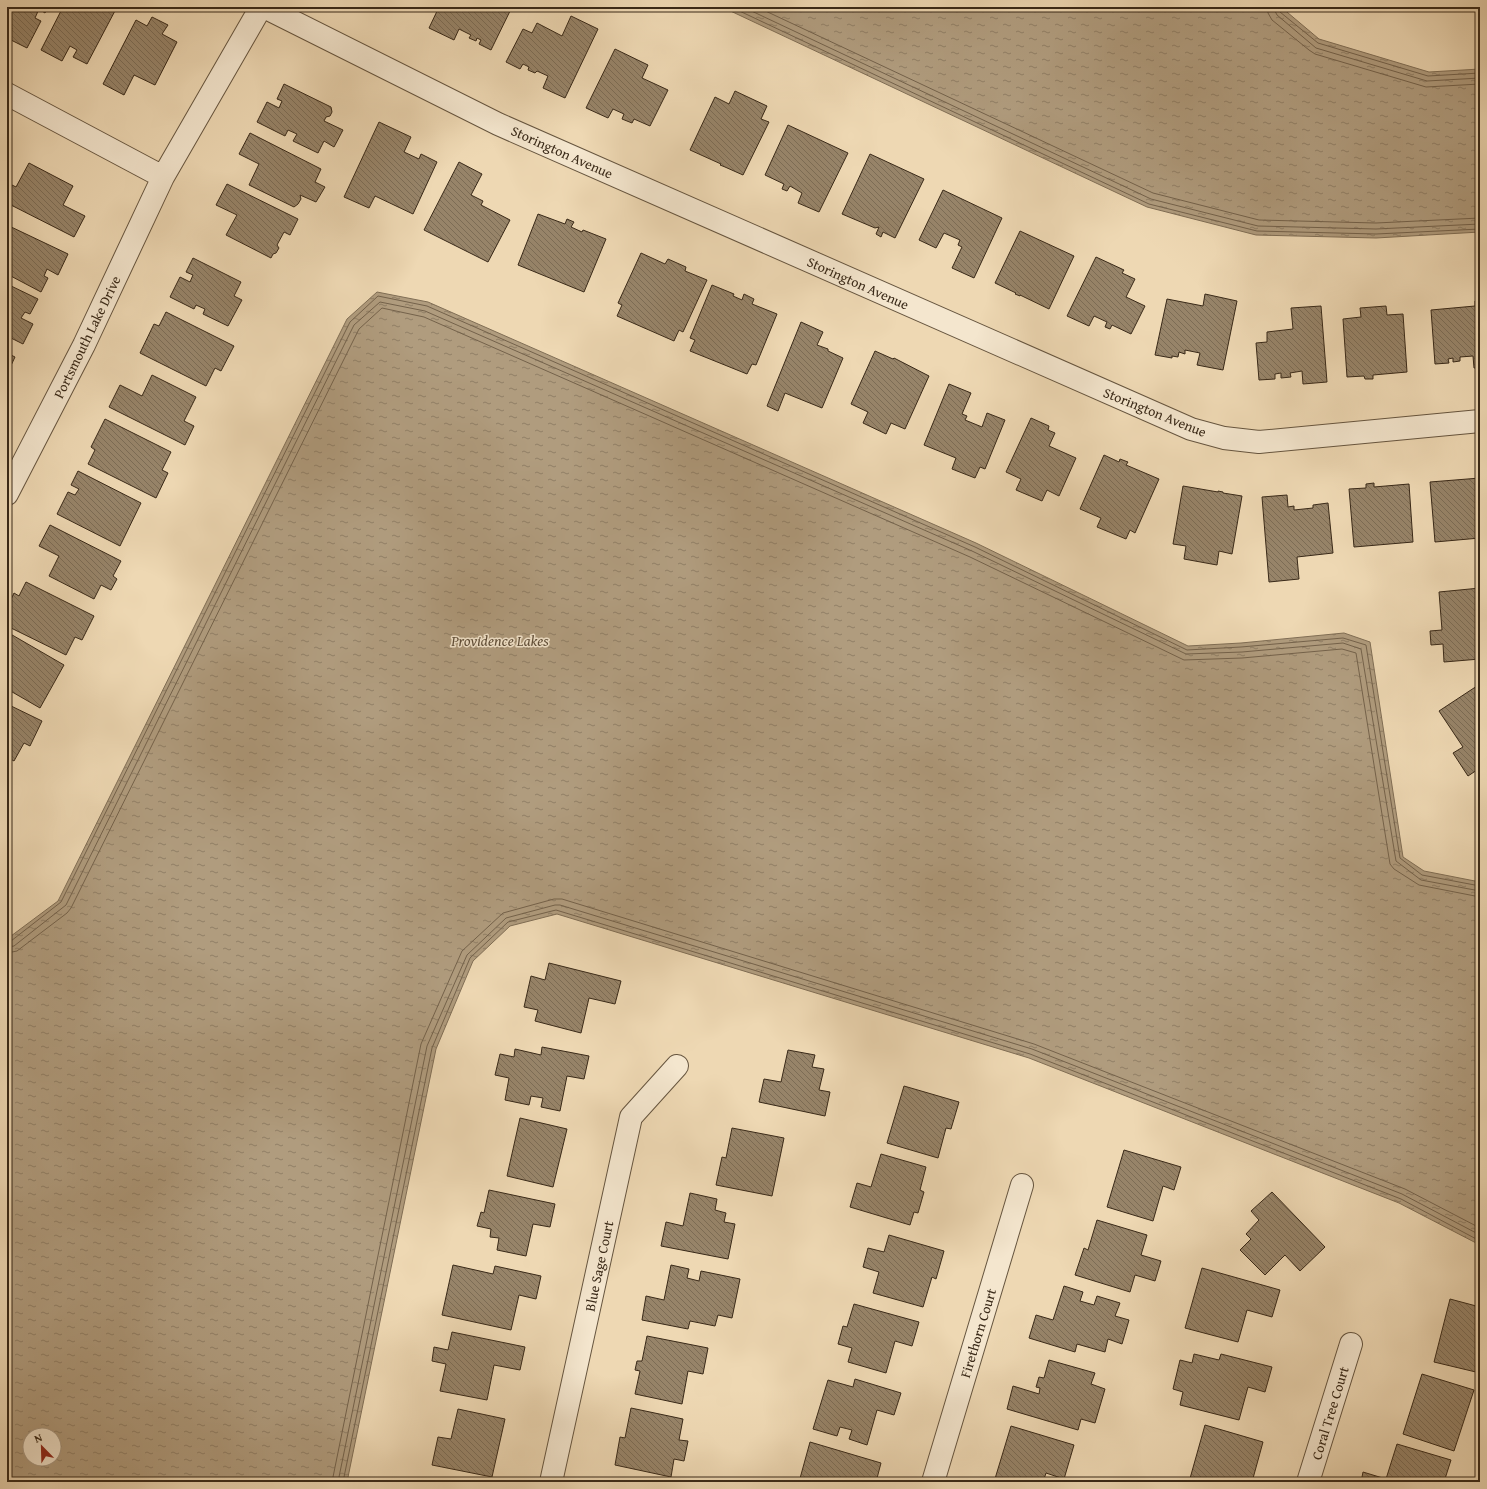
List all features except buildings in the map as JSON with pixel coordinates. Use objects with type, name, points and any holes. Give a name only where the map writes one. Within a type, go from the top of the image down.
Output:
[{"type":"street","name":"Portsmouth Lake Drive","points":[[7,494],[84,345],[163,177],[261,7]]},
{"type":"street","name":"Storington Avenue","points":[[264,7],[498,124],[1191,429],[1224,438],[1259,442],[1480,421]]},
{"type":"street","points":[[7,94],[163,177]]},
{"type":"street","name":"Blue Sage Court","points":[[551,1482],[631,1117],[677,1066]]},
{"type":"street","name":"Firethorn Court","points":[[934,1482],[1022,1185]]},
{"type":"street","name":"Coral Tree Court","points":[[1308,1482],[1351,1344]]},
{"type":"water","points":[[722,7],[1281,7],[1319,39],[1429,72],[1480,69],[1480,232],[1376,238],[1256,235],[1147,207]]},
{"type":"water","name":"Providence Lakes","points":[[377,292],[428,302],[976,543],[1188,646],[1241,643],[1344,633],[1370,642],[1403,857],[1424,871],[1480,882],[1480,1245],[1399,1203],[1029,1058],[557,914],[510,926],[473,961],[436,1049],[347,1482],[7,1482],[7,939],[58,901],[347,319]]}]
